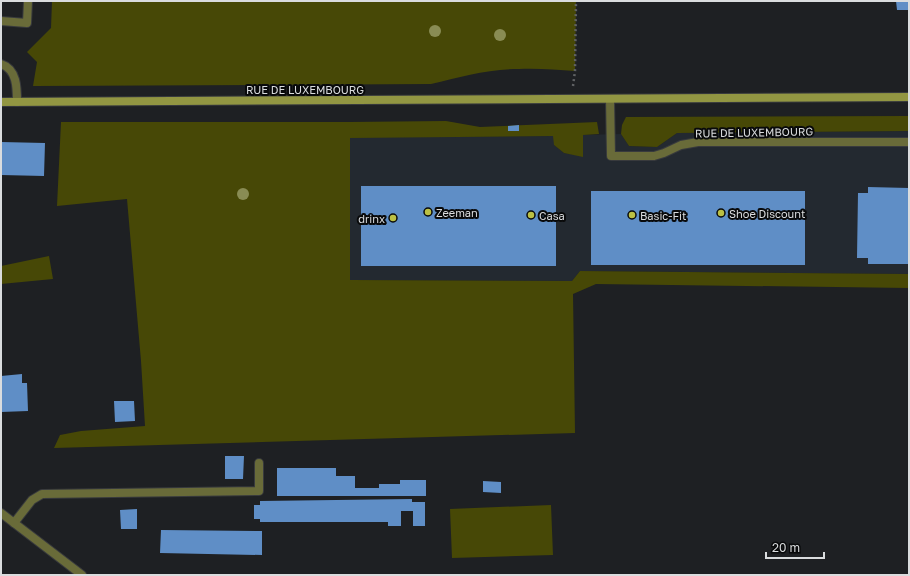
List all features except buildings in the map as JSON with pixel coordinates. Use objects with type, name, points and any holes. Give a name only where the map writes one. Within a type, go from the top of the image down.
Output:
[{"type":"main road","name":"RUE DE LUXEMBOURG","points":[[1,102],[909,97]]},
{"type":"street","points":[[1,21],[27,23],[28,1]]},
{"type":"street","points":[[1,64],[5,65],[14,74],[17,86],[17,102]]},
{"type":"street","name":"RUE DE LUXEMBOURG","points":[[610,99],[611,156],[654,156],[681,146],[698,142],[909,142]]},
{"type":"street","points":[[14,523],[32,500],[42,494],[259,490],[259,463]]},
{"type":"street","points":[[1,513],[82,575]]},
{"type":"path","points":[[573,99],[576,1]]},
{"type":"shaded area","points":[[52,1],[576,1],[575,71],[508,69],[475,74],[431,84],[33,86],[37,62],[27,52],[51,28]]},
{"type":"shaded area","points":[[909,116],[909,131],[677,133],[657,147],[629,146],[621,134],[622,125],[626,117]]},
{"type":"shaded area","points":[[446,121],[480,127],[597,122],[599,134],[583,135],[583,157],[564,153],[554,145],[553,136],[350,138],[350,280],[572,281],[580,271],[909,274],[909,288],[596,284],[573,294],[575,433],[54,448],[60,435],[81,431],[145,426],[127,199],[57,206],[61,122]]},
{"type":"shaded area","points":[[909,131],[909,274],[580,271],[572,281],[350,280],[350,137],[554,136],[554,145],[564,153],[583,156],[583,135],[621,134],[629,146],[657,147],[677,133]]},
{"type":"shaded area","points":[[49,256],[53,279],[1,284],[1,266]]},
{"type":"shaded area","points":[[551,505],[553,555],[452,558],[450,509]]},
{"type":"place","name":"Zeeman","points":[[428,212]]},
{"type":"place","name":"Shoe Discount","points":[[721,213]]},
{"type":"place","name":"Casa","points":[[531,215]]},
{"type":"place","name":"Basic-Fit","points":[[632,215]]},
{"type":"place","name":"drinx","points":[[393,218]]}]
